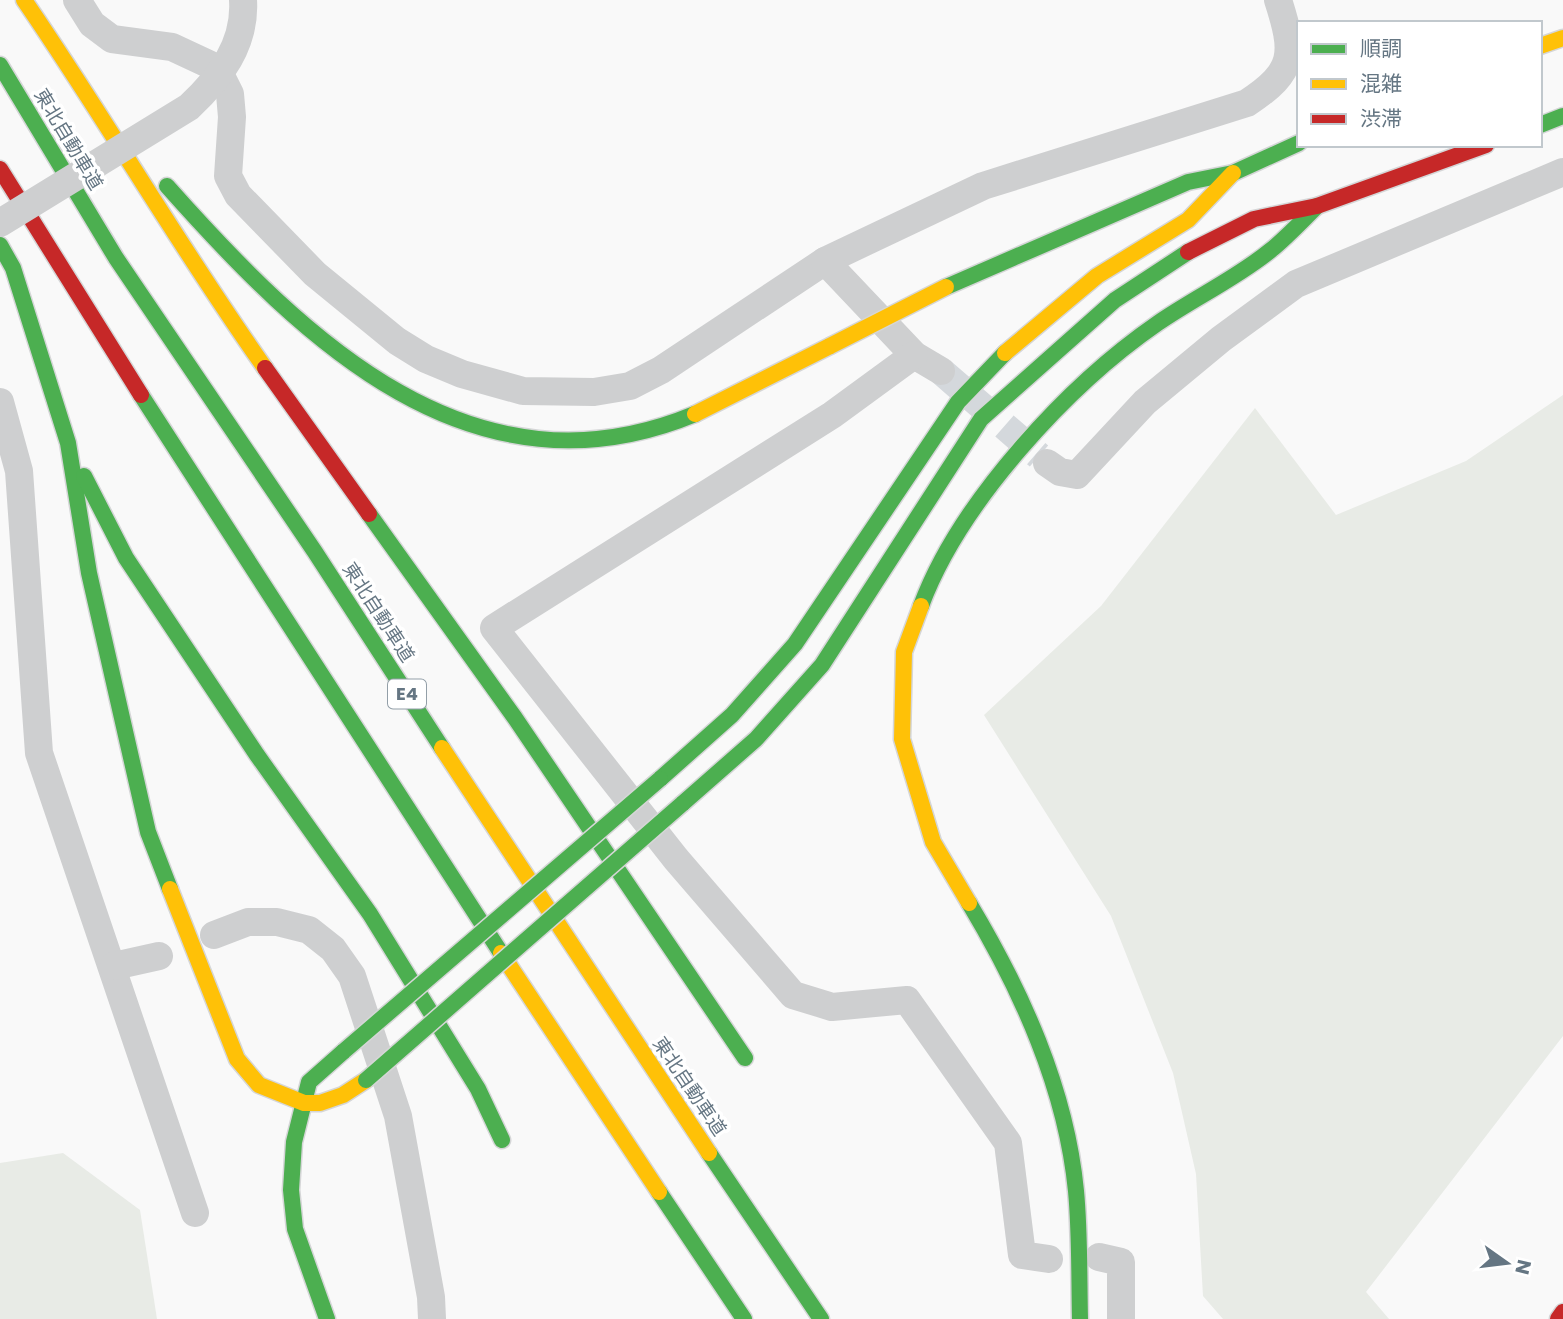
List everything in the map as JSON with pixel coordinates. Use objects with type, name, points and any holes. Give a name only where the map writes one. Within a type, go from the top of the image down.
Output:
[{"type":"main road","points":[[24,0],[91,97],[212,293],[515,718],[745,1058]]},
{"type":"main road","points":[[1542,45],[1563,38]]},
{"type":"main road","name":"東北自動車道","points":[[0,65],[116,258],[315,552],[592,978],[821,1319]]},
{"type":"main road","points":[[91,97],[235,264],[295,321],[376,384],[428,412],[488,431],[550,440],[623,437],[680,421],[946,287],[1188,182],[1233,173],[1297,144]]},
{"type":"main road","points":[[1542,124],[1563,116]]},
{"type":"main road","points":[[0,245],[13,268],[68,443],[89,573],[148,832],[237,1059],[259,1085],[304,1103],[320,1103],[343,1095],[366,1080],[756,739],[822,665],[981,419],[1115,299],[1192,248],[1254,219],[1317,206],[1480,147]]},
{"type":"main road","points":[[0,169],[259,586],[541,1017],[744,1319]]},
{"type":"main road","points":[[327,1319],[295,1229],[293,1203],[294,1142],[309,1082],[732,715],[795,644],[958,402],[1019,339],[1097,276],[1188,219],[1233,173]]},
{"type":"main road","points":[[1080,1319],[1076,1190],[1061,1112],[1036,1036],[1006,965],[933,842],[902,739],[904,652],[938,567],[969,515],[1023,447],[1084,384],[1156,324],[1270,251],[1317,206]]},
{"type":"main road","points":[[68,443],[126,558],[257,755],[370,914],[478,1088],[502,1140]]},
{"type":"main road","points":[[1558,1319],[1563,1312]]},
{"type":"street","points":[[77,0],[92,24],[112,39],[172,47],[217,68],[230,94],[232,117],[228,176],[238,195],[315,274],[397,341],[462,374],[523,391],[594,393],[630,386],[661,370],[824,261],[983,186],[1247,103],[1270,88],[1287,68],[1291,41],[1278,0]]},
{"type":"street","points":[[0,223],[189,107],[211,86],[230,60],[245,22],[243,0]]},
{"type":"street","points":[[1047,463],[1060,472],[1077,475],[1145,402],[1221,339],[1296,284],[1563,172]]},
{"type":"street","points":[[824,261],[914,355],[941,371]]},
{"type":"street","points":[[914,355],[832,415],[494,628],[676,859],[793,995],[832,1007],[907,1000],[1008,1143],[1022,1255],[1049,1259]]},
{"type":"street","points":[[0,402],[19,471],[39,753],[114,966],[195,1213]]},
{"type":"street","points":[[214,935],[248,922],[278,922],[309,930],[333,948],[352,976],[398,1116],[431,1297],[432,1319]]},
{"type":"street","points":[[114,966],[159,957]]},
{"type":"street","points":[[1100,1257],[1121,1262],[1121,1319]]},
{"type":"shaded area","points":[[1563,395],[1563,1036],[1366,1292],[1389,1319],[1223,1319],[1203,1296],[1196,1174],[1173,1073],[1111,916],[984,715],[1101,606],[1255,408],[1336,515],[1466,461]]},
{"type":"shaded area","points":[[63,1153],[140,1210],[157,1319],[0,1319],[0,1163]]},
{"type":"tunnel","points":[[941,371],[1039,456]]},
{"type":"traffic: fast","points":[[0,65],[116,258],[315,552],[442,748]]},
{"type":"traffic: fast","points":[[1542,124],[1563,116]]},
{"type":"traffic: fast","points":[[946,287],[1188,182],[1233,173],[1297,144]]},
{"type":"traffic: fast","points":[[167,186],[276,300],[336,350],[399,392],[467,423],[538,439],[614,437],[695,414]]},
{"type":"traffic: fast","points":[[921,606],[938,567],[961,527],[1020,449],[1053,413],[1124,349],[1158,323],[1258,260],[1283,240],[1317,206]]},
{"type":"traffic: fast","points":[[0,245],[13,268],[68,443],[89,573],[148,832],[170,889]]},
{"type":"traffic: fast","points":[[682,804],[756,739],[822,665],[981,419],[1115,300],[1188,252]]},
{"type":"traffic: fast","points":[[660,779],[732,715],[795,644],[958,402],[1005,353]]},
{"type":"traffic: fast","points":[[141,395],[501,953]]},
{"type":"traffic: fast","points":[[84,476],[126,558],[257,755],[370,914],[478,1089],[502,1140]]},
{"type":"traffic: fast","points":[[369,514],[515,718],[745,1058]]},
{"type":"traffic: fast","points":[[344,1051],[660,779]]},
{"type":"traffic: fast","points":[[366,1080],[682,804]]},
{"type":"traffic: fast","points":[[969,903],[1023,1005],[1038,1041],[1062,1115],[1076,1191],[1080,1319]]},
{"type":"traffic: fast","points":[[327,1319],[295,1229],[291,1190],[294,1142],[309,1082],[344,1051]]},
{"type":"traffic: fast","points":[[709,1153],[821,1319]]},
{"type":"traffic: fast","points":[[659,1192],[744,1319]]},
{"type":"traffic: slow","points":[[24,0],[265,368]]},
{"type":"traffic: slow","points":[[1542,45],[1563,38]]},
{"type":"traffic: slow","points":[[1005,353],[1097,276],[1188,220],[1233,173]]},
{"type":"traffic: slow","points":[[830,346],[946,287]]},
{"type":"traffic: slow","points":[[695,414],[830,346]]},
{"type":"traffic: slow","points":[[921,606],[904,652],[902,739],[933,842],[969,903]]},
{"type":"traffic: slow","points":[[442,748],[709,1153]]},
{"type":"traffic: slow","points":[[170,889],[237,1059],[259,1085],[304,1103],[320,1103],[343,1095],[366,1080]]},
{"type":"traffic: slow","points":[[501,953],[659,1192]]},
{"type":"traffic: jam","points":[[1188,252],[1254,219],[1317,206],[1480,147]]},
{"type":"traffic: jam","points":[[0,169],[141,395]]},
{"type":"traffic: jam","points":[[265,368],[369,514]]},
{"type":"traffic: jam","points":[[1558,1319],[1563,1312]]}]
